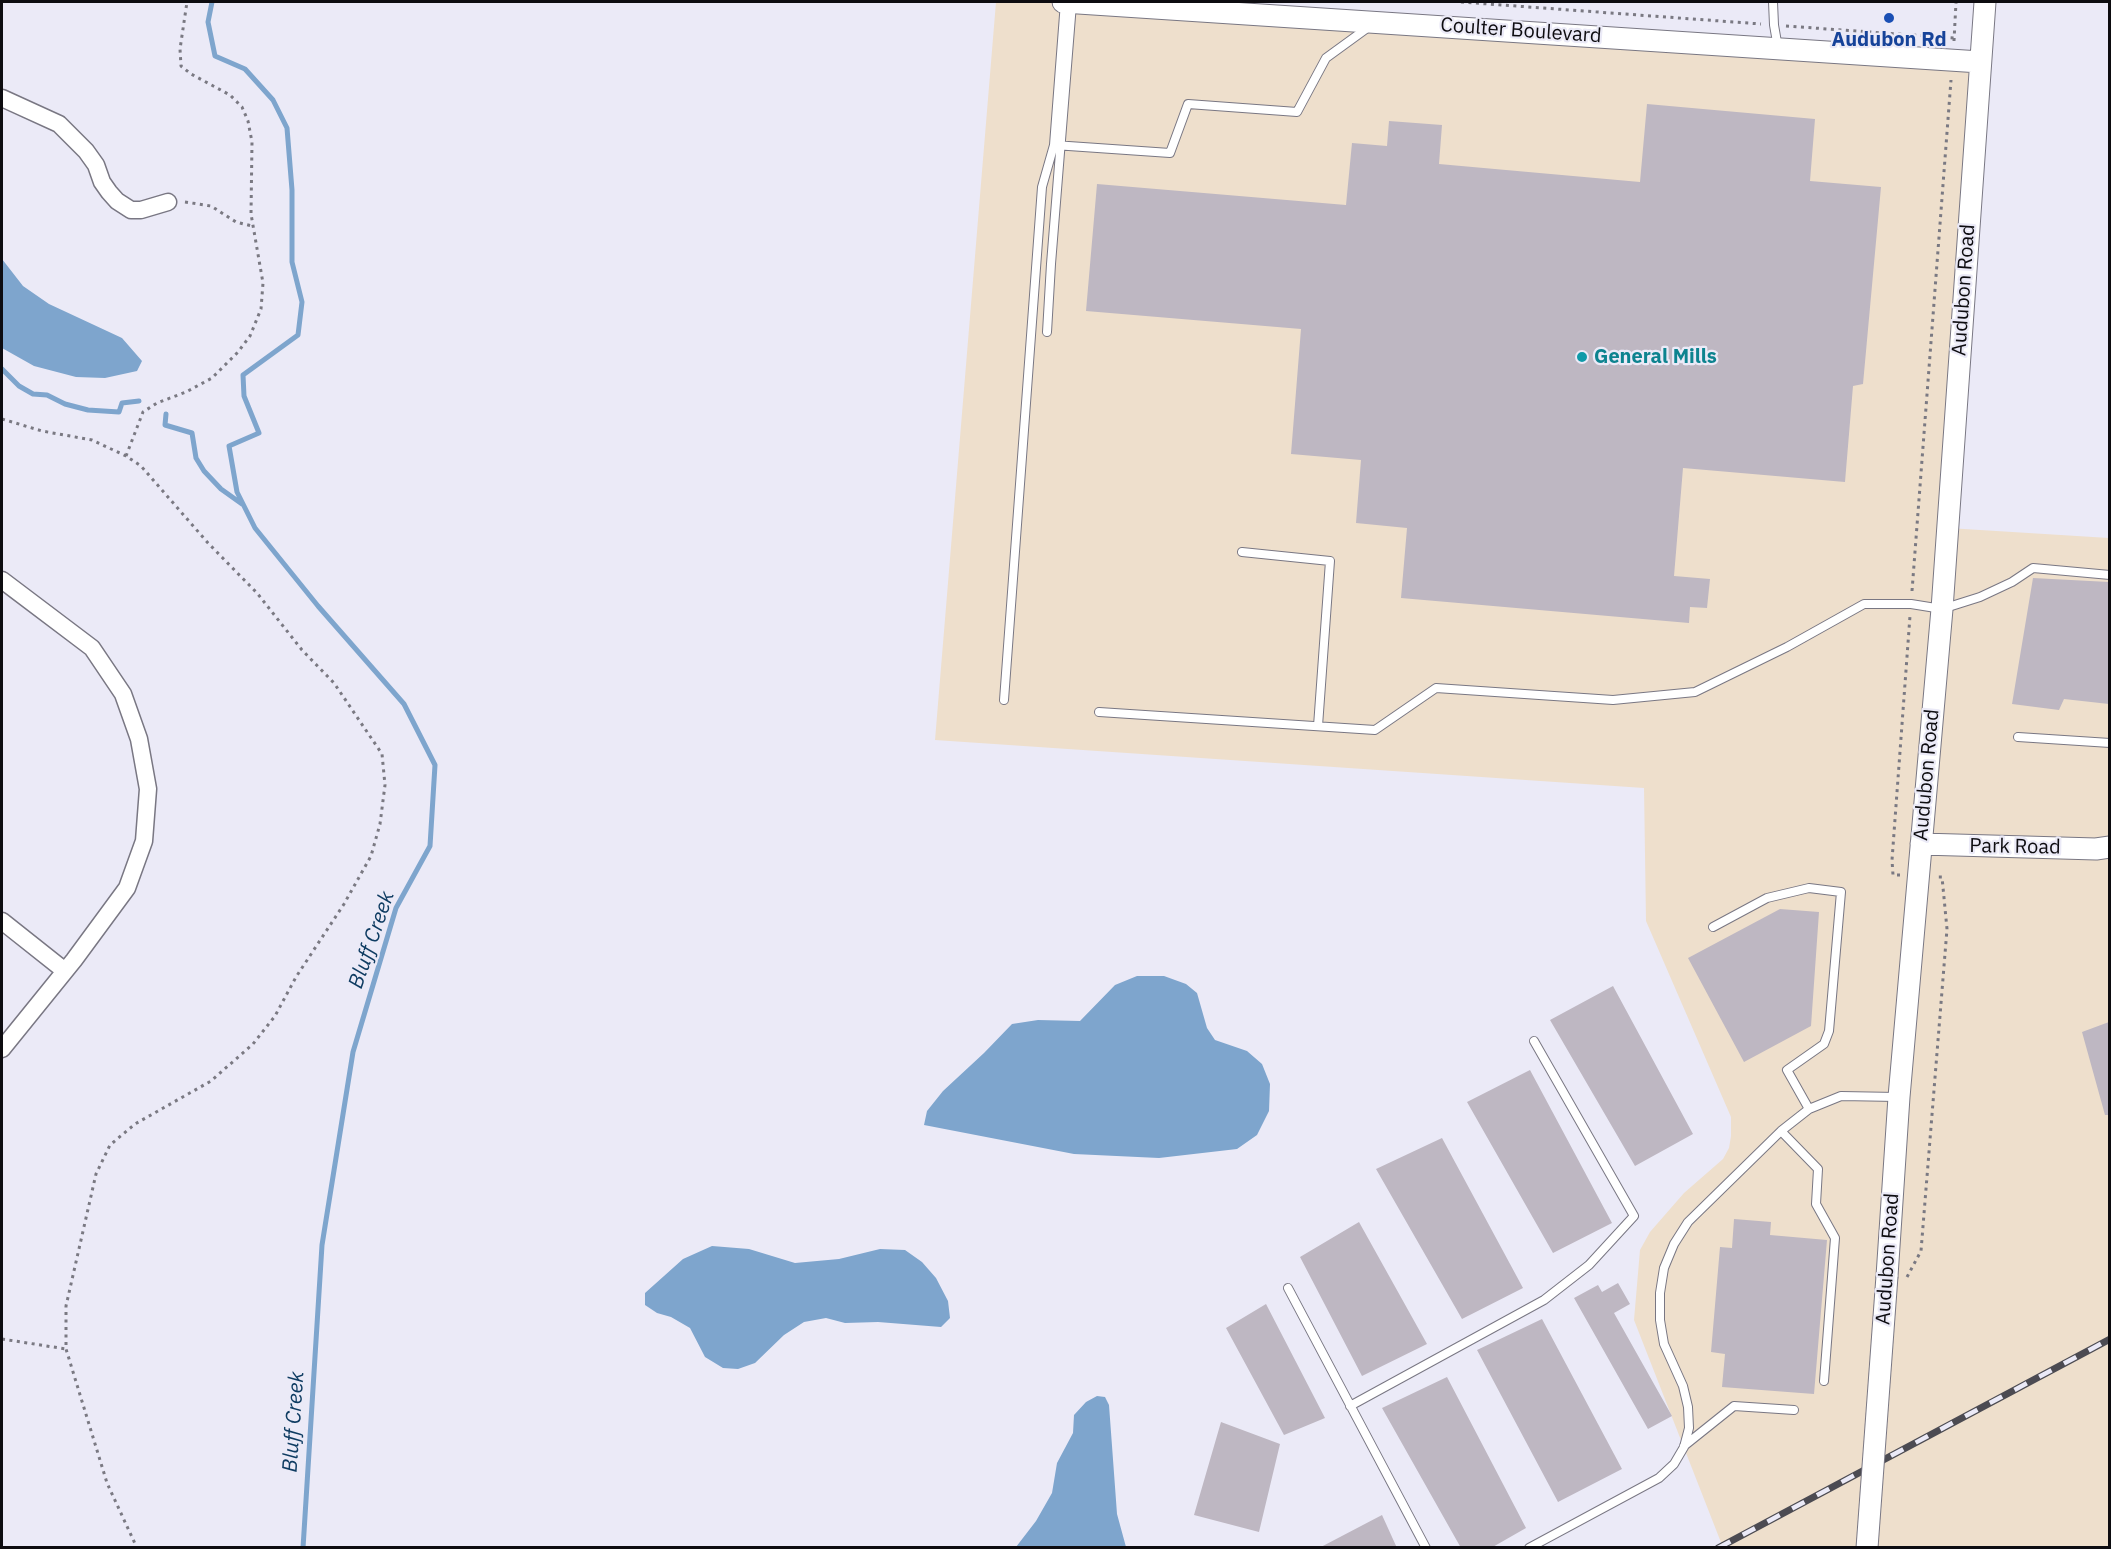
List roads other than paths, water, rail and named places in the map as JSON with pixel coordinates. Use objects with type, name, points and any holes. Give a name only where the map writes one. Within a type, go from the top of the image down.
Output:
[{"type":"street","name":"Coulter Boulevard","points":[[1064,2],[1980,62]]},
{"type":"street","name":"Audubon Road","points":[[1867,1548],[1899,1097],[1942,609],[1985,2]]},
{"type":"street","points":[[2,98],[59,124],[86,151],[96,165],[102,182],[117,201],[130,210],[141,210],[168,202]]},
{"type":"street","points":[[2,580],[92,648],[123,694],[139,739],[148,789],[144,841],[127,888],[65,971],[2,1049]]},
{"type":"street","name":"Park Road","points":[[1921,844],[2096,849],[2109,847]]},
{"type":"street","points":[[2,921],[65,971]]},
{"type":"lane","points":[[1047,332],[1064,2]]},
{"type":"lane","points":[[1004,700],[1042,187],[1057,145],[1072,2]]},
{"type":"lane","points":[[1773,2],[1774,25],[1779,48]]},
{"type":"lane","points":[[1057,145],[1170,153],[1188,104],[1297,112],[1326,58],[1376,22]]},
{"type":"lane","points":[[1242,552],[1330,561],[1318,726]]},
{"type":"lane","points":[[1099,712],[1375,730],[1436,688],[1613,700],[1695,692],[1787,647],[1864,604],[1911,604],[1942,609],[1980,597],[2012,582],[2033,568],[2109,575]]},
{"type":"lane","points":[[2018,737],[2109,742]]},
{"type":"lane","points":[[1713,927],[1767,898],[1809,888],[1841,892],[1829,1031],[1824,1044],[1787,1070],[1809,1109]]},
{"type":"lane","points":[[1350,1406],[1544,1300],[1589,1265],[1634,1216],[1534,1041]]},
{"type":"lane","points":[[1529,1548],[1659,1478],[1674,1464],[1684,1447],[1689,1428],[1688,1407],[1683,1386],[1664,1344],[1660,1320],[1660,1293],[1664,1268],[1674,1244],[1688,1222],[1781,1131],[1809,1109],[1840,1096],[1899,1097]]},
{"type":"lane","points":[[1781,1131],[1818,1169],[1816,1204],[1835,1238],[1824,1382]]},
{"type":"lane","points":[[1287,1288],[1426,1548]]},
{"type":"lane","points":[[1684,1447],[1734,1406],[1794,1410]]},
{"type":"water","points":[[2,259],[23,286],[49,304],[122,338],[142,361],[137,371],[105,378],[76,377],[34,366],[2,348]]},
{"type":"water","points":[[1137,976],[1164,976],[1186,984],[1197,993],[1207,1028],[1215,1040],[1247,1051],[1262,1064],[1270,1084],[1269,1111],[1257,1135],[1237,1149],[1159,1158],[1074,1154],[924,1125],[927,1111],[943,1091],[1012,1024],[1038,1020],[1080,1021],[1115,985]]},
{"type":"water","points":[[712,1246],[749,1249],[795,1263],[839,1259],[880,1249],[905,1250],[922,1262],[936,1278],[948,1301],[950,1318],[941,1327],[878,1322],[845,1323],[826,1318],[804,1322],[784,1335],[755,1363],[738,1369],[723,1368],[705,1357],[690,1328],[645,1305],[645,1293],[683,1259]]},
{"type":"water","points":[[1097,1396],[1105,1397],[1109,1405],[1117,1514],[1126,1547],[1016,1547],[1036,1521],[1052,1493],[1057,1463],[1073,1433],[1074,1415],[1086,1402]]},
{"type":"waterway","name":"Bluff Creek","points":[[212,2],[208,22],[215,56],[245,69],[273,100],[287,128],[292,190],[292,262],[302,302],[298,335],[243,375],[244,396],[259,433],[229,446],[237,492],[255,528],[318,606],[404,704],[435,765],[430,846],[396,908],[353,1052],[322,1245],[303,1548]]},
{"type":"waterway","name":"Bluff Creek","points":[[2,369],[19,386],[33,394],[47,395],[65,404],[88,410],[119,412],[122,403],[139,401]]},
{"type":"waterway","name":"Bluff Creek","points":[[166,414],[165,425],[192,433],[196,458],[204,471],[221,489],[242,504]]},
{"type":"railway","points":[[1718,1548],[2110,1339]]},
{"type":"place","name":"Audubon Rd","points":[[1889,18]]},
{"type":"place","name":"General Mills","points":[[1582,357]]}]
